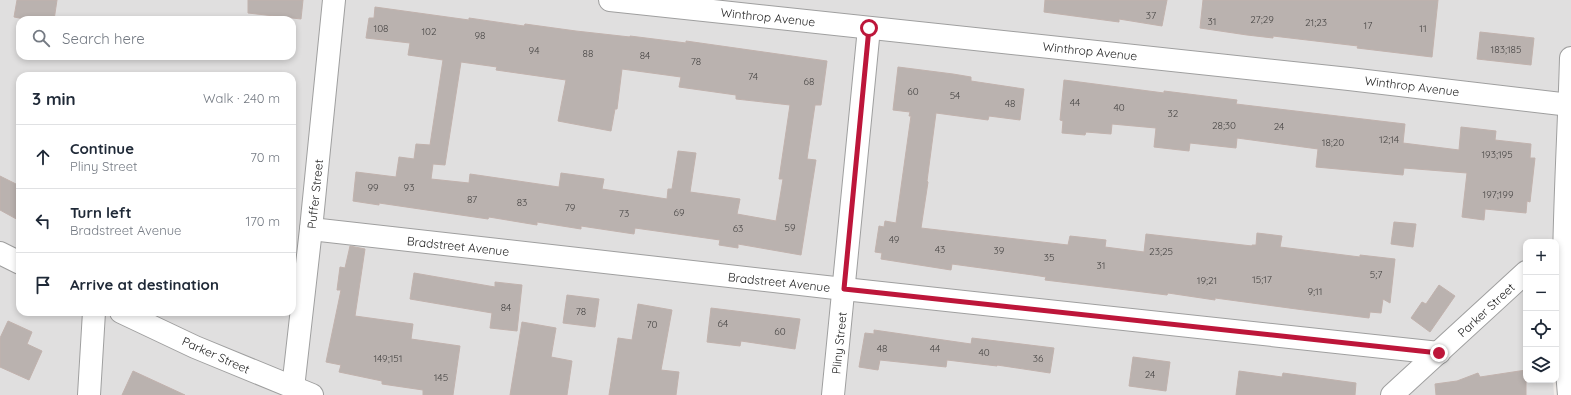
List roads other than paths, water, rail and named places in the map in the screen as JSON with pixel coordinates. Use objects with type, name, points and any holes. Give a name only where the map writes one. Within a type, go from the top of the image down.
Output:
[{"type":"street","name":"Puffer Street","points":[[302,392],[311,229],[334,0]]},
{"type":"street","name":"Winthrop Avenue","points":[[610,0],[1348,79],[1570,105]]},
{"type":"street","name":"Pliny Street","points":[[833,395],[869,28]]},
{"type":"street","points":[[1569,395],[1564,322],[1561,240],[1569,176],[1571,58]]},
{"type":"street","name":"Bradstreet Avenue","points":[[311,229],[844,289],[1439,353]]},
{"type":"street","points":[[0,253],[16,261]]},
{"type":"street","name":"Parker Street","points":[[1392,395],[1523,275]]},
{"type":"street","points":[[89,395],[94,316]]},
{"type":"street","name":"Parker Street","points":[[129,316],[195,347],[302,392]]}]
